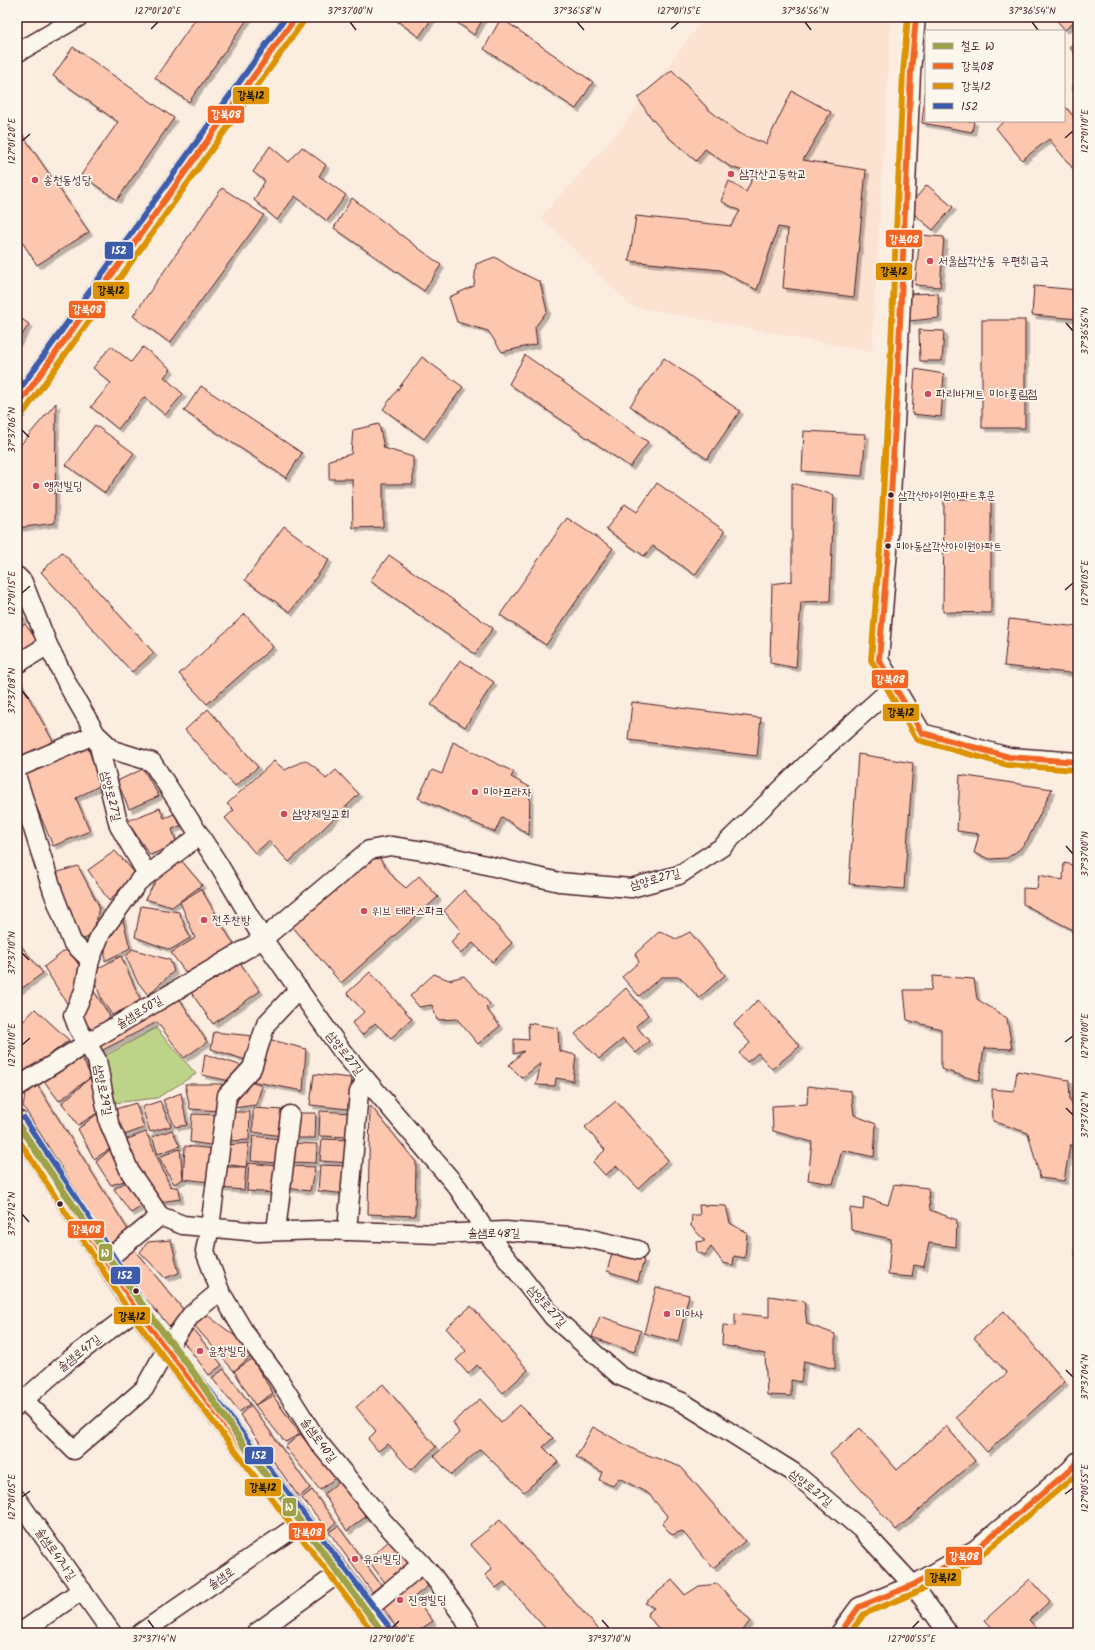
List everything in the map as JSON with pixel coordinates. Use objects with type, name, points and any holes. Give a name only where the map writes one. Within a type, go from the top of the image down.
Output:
[{"type":"main road","points":[[17,407],[296,17]]},
{"type":"main road","points":[[17,1122],[137,1309],[339,1573],[383,1633]]},
{"type":"street","points":[[17,53],[79,17]]},
{"type":"street","points":[[916,17],[911,72],[899,361],[890,528],[879,660],[922,733],[1009,757],[1078,762]]},
{"type":"street","name":"삼양로27길","points":[[17,576],[23,582],[48,645],[70,690],[96,734],[113,750],[152,762],[200,835],[263,939],[342,1051],[458,1188],[486,1232],[553,1317],[620,1376],[682,1402],[793,1472],[861,1529],[912,1585],[948,1633]]},
{"type":"street","points":[[17,664],[48,645]]},
{"type":"street","name":"삼양로27길","points":[[263,939],[369,850],[390,846],[430,852],[559,882],[631,888],[679,875],[722,846],[808,763],[894,686]]},
{"type":"street","points":[[17,768],[96,734]]},
{"type":"street","name":"삼양로27길","points":[[96,734],[119,826],[148,874]]},
{"type":"street","points":[[17,778],[53,892],[72,942],[90,960]]},
{"type":"street","name":"삼양로29길","points":[[160,1216],[130,1172],[109,1123],[97,1060],[78,1028],[73,1015],[84,991],[90,960],[101,933],[138,882],[200,835]]},
{"type":"street","name":"솔샘로50길","points":[[17,1087],[87,1043],[263,939]]},
{"type":"street","points":[[210,1228],[227,1095],[252,1068],[266,1024],[299,989]]},
{"type":"street","points":[[348,1231],[359,1092],[366,1080]]},
{"type":"street","points":[[276,1231],[290,1115]]},
{"type":"street","points":[[105,1261],[160,1216]]},
{"type":"street","name":"솔샘로48길","points":[[160,1216],[183,1225],[258,1232],[321,1230],[438,1234],[505,1231],[583,1237],[638,1250]]},
{"type":"street","name":"솔샘로40길","points":[[210,1228],[205,1251],[220,1292],[245,1333],[278,1378],[319,1443],[382,1520],[422,1564],[462,1615],[472,1633]]},
{"type":"street","points":[[167,1348],[192,1315],[220,1292]]},
{"type":"street","name":"솔샘로47길","points":[[137,1309],[68,1361],[20,1403],[74,1450],[144,1389],[167,1348]]},
{"type":"street","points":[[840,1633],[859,1607],[912,1585],[976,1549],[1070,1470],[1078,1461]]},
{"type":"street","name":"솔샘로47나길","points":[[17,1499],[112,1633]]},
{"type":"street","name":"솔샘로","points":[[141,1633],[301,1523]]},
{"type":"street","points":[[367,1610],[422,1564]]},
{"type":"street","points":[[256,1633],[339,1573]]},
{"type":"street","points":[[20,1633],[82,1590]]},
{"type":"shaded area","name":"삼각산고등학교","points":[[705,17],[891,17],[872,352],[632,306],[541,217],[620,130]]},
{"type":"green space","points":[[156,1028],[196,1074],[157,1098],[113,1103],[103,1057]]},
{"type":"building","points":[[197,17],[249,17],[189,102],[155,78]]},
{"type":"building","points":[[392,17],[433,17],[419,37]]},
{"type":"building","points":[[450,17],[484,17],[474,35]]},
{"type":"building","points":[[1054,17],[1078,17],[1078,18],[1065,30]]},
{"type":"building","points":[[501,18],[593,82],[576,109],[484,49]]},
{"type":"building","points":[[1078,40],[1078,57],[1069,47]]},
{"type":"building","points":[[73,47],[174,118],[117,200],[81,175],[118,122],[53,76]]},
{"type":"building","name":"삼각산고등학교","points":[[672,70],[708,109],[738,133],[766,144],[792,91],[831,112],[803,160],[866,170],[854,297],[783,288],[788,229],[778,227],[757,290],[720,270],[629,261],[636,216],[731,226],[740,211],[721,201],[729,181],[746,192],[754,175],[729,166],[705,149],[696,161],[666,135],[648,114],[638,98]]},
{"type":"building","points":[[1078,82],[1078,97],[1071,88]]},
{"type":"building","points":[[925,96],[925,122],[974,122],[972,132],[922,123]]},
{"type":"building","points":[[1065,106],[1078,122],[1078,175],[1049,139],[1022,160],[996,128],[1004,122],[1065,122]]},
{"type":"building","name":"송천동성당","points":[[17,127],[89,232],[37,265],[17,234]]},
{"type":"building","points":[[270,146],[289,162],[302,147],[326,165],[319,176],[346,195],[327,221],[295,196],[277,220],[254,200],[265,181],[253,172]]},
{"type":"building","points":[[927,185],[953,207],[933,230],[907,208]]},
{"type":"building","points":[[222,188],[264,215],[170,343],[133,316]]},
{"type":"building","points":[[352,198],[441,265],[424,291],[334,228]]},
{"type":"building","name":"서울삼각산동 우편취급국","points":[[920,235],[944,237],[940,287],[915,285]]},
{"type":"building","points":[[495,257],[510,267],[540,282],[547,311],[535,327],[537,344],[502,352],[488,331],[457,322],[449,297],[474,286],[476,264]]},
{"type":"building","points":[[1034,286],[1078,290],[1078,319],[1032,315]]},
{"type":"building","points":[[938,293],[939,318],[909,321],[907,294]]},
{"type":"building","points":[[17,316],[29,324],[17,343]]},
{"type":"building","points":[[982,320],[1025,320],[1025,428],[982,428]]},
{"type":"building","points":[[919,330],[944,331],[942,361],[920,361]]},
{"type":"building","points":[[111,346],[131,362],[143,347],[171,369],[164,377],[183,394],[165,415],[144,397],[118,429],[91,407],[111,383],[93,368]]},
{"type":"building","points":[[525,355],[648,442],[630,467],[509,384]]},
{"type":"building","points":[[422,357],[463,387],[424,439],[383,409]]},
{"type":"building","points":[[664,358],[740,411],[707,459],[630,406]]},
{"type":"building","name":"파리바게트 미아풍림점","points":[[915,369],[944,374],[941,417],[912,414]]},
{"type":"building","points":[[201,386],[302,453],[286,478],[184,411]]},
{"type":"building","name":"행전빌딩","points":[[56,403],[55,523],[17,528],[17,449]]},
{"type":"building","points":[[379,424],[384,448],[413,457],[413,484],[383,484],[383,527],[353,528],[352,479],[329,479],[329,460],[351,454],[353,430]]},
{"type":"building","points":[[95,425],[134,453],[105,493],[66,465]]},
{"type":"building","points":[[804,431],[866,434],[862,476],[802,471]]},
{"type":"building","points":[[657,483],[725,531],[695,575],[653,546],[644,556],[606,529],[625,504],[637,512]]},
{"type":"building","points":[[792,483],[834,495],[830,601],[801,602],[796,668],[770,663],[772,584],[792,581]]},
{"type":"building","points":[[944,499],[991,499],[991,613],[943,612]]},
{"type":"building","points":[[567,518],[613,548],[546,645],[500,615]]},
{"type":"building","points":[[284,526],[329,560],[290,612],[245,580]]},
{"type":"building","points":[[62,552],[154,653],[132,672],[41,572]]},
{"type":"building","points":[[389,555],[493,628],[475,654],[370,581]]},
{"type":"building","points":[[17,610],[24,619],[17,624]]},
{"type":"building","points":[[245,614],[273,647],[207,704],[179,674]]},
{"type":"building","points":[[1009,619],[1078,627],[1078,674],[1004,666]]},
{"type":"building","points":[[25,624],[38,642],[17,655],[17,629]]},
{"type":"building","points":[[460,660],[494,682],[465,727],[431,705]]},
{"type":"building","points":[[17,676],[54,743],[23,757],[17,747]]},
{"type":"building","points":[[632,702],[761,718],[757,756],[628,740]]},
{"type":"building","points":[[208,709],[258,767],[235,786],[185,730]]},
{"type":"building","name":"미아프라자","points":[[453,742],[514,772],[511,777],[530,787],[529,835],[502,817],[495,832],[418,798],[432,770],[442,774]]},
{"type":"building","points":[[87,745],[101,785],[76,798],[90,831],[53,846],[23,775]]},
{"type":"building","points":[[858,754],[913,763],[904,889],[849,884]]},
{"type":"building","name":"삼양제일교회","points":[[305,760],[315,767],[326,779],[336,770],[359,794],[289,862],[269,841],[255,853],[225,818],[234,810],[227,804],[274,761],[285,770]]},
{"type":"building","points":[[143,769],[159,796],[129,809],[117,781]]},
{"type":"building","points":[[960,775],[1052,789],[1028,839],[1020,849],[1007,858],[990,859],[974,853],[979,834],[957,831]]},
{"type":"building","points":[[160,808],[164,818],[174,814],[181,826],[172,829],[177,844],[150,855],[127,821]]},
{"type":"building","name":"위브 테라스파크","points":[[373,850],[395,879],[406,888],[419,876],[438,897],[341,983],[291,925]]},
{"type":"building","points":[[115,851],[135,873],[109,901],[88,870]]},
{"type":"building","points":[[180,859],[202,885],[172,907],[145,899],[160,874]]},
{"type":"building","points":[[1064,863],[1078,866],[1078,945],[1071,929],[1023,904],[1023,888],[1037,889],[1039,875],[1063,880]]},
{"type":"building","points":[[78,866],[99,906],[94,935],[81,940],[55,873]]},
{"type":"building","name":"전주찬방","points":[[201,889],[234,945],[186,973],[171,953],[195,938],[180,902]]},
{"type":"building","points":[[464,890],[512,943],[492,962],[473,943],[460,954],[451,942],[461,931],[444,911]]},
{"type":"building","points":[[141,906],[179,912],[190,938],[170,950],[135,937]]},
{"type":"building","points":[[121,912],[130,948],[105,961],[105,935]]},
{"type":"building","points":[[660,931],[676,939],[690,932],[725,975],[699,998],[680,977],[661,977],[639,996],[622,977],[639,962],[635,954]]},
{"type":"building","points":[[17,941],[43,973],[17,992]]},
{"type":"building","points":[[68,948],[84,973],[80,991],[68,1005],[44,967]]},
{"type":"building","points":[[132,949],[170,960],[174,971],[148,995],[137,981],[126,957]]},
{"type":"building","points":[[121,956],[141,1001],[112,1015],[102,1000],[91,972]]},
{"type":"building","points":[[237,959],[260,991],[213,1024],[188,988]]},
{"type":"building","points":[[370,972],[412,1019],[391,1038],[375,1023],[362,1035],[352,1023],[364,1012],[347,993]]},
{"type":"building","points":[[434,974],[449,980],[464,976],[490,1004],[486,1008],[500,1026],[478,1044],[457,1019],[437,1020],[432,1005],[419,1007],[410,996]]},
{"type":"building","points":[[933,976],[974,979],[977,999],[1007,1018],[1012,1049],[984,1048],[979,1081],[941,1069],[941,1029],[907,1020],[904,990],[931,990]]},
{"type":"building","points":[[626,988],[648,1015],[636,1026],[649,1041],[636,1053],[623,1039],[599,1059],[575,1034]]},
{"type":"building","points":[[93,990],[110,1016],[99,1028],[87,1028],[80,1015]]},
{"type":"building","points":[[177,995],[207,1042],[184,1058],[157,1022],[101,1051],[95,1042]]},
{"type":"building","points":[[758,1000],[800,1046],[772,1069],[758,1053],[747,1062],[739,1053],[750,1043],[734,1024]]},
{"type":"building","points":[[35,1009],[69,1040],[17,1080],[17,1028]]},
{"type":"building","points":[[528,1023],[558,1028],[559,1051],[576,1055],[573,1081],[556,1078],[555,1086],[536,1085],[541,1063],[522,1078],[509,1065],[524,1051],[514,1054],[514,1039],[529,1040]]},
{"type":"building","points":[[214,1032],[253,1036],[246,1060],[211,1049]]},
{"type":"building","points":[[268,1039],[306,1049],[303,1091],[251,1081]]},
{"type":"building","points":[[80,1053],[91,1077],[59,1101],[41,1077]]},
{"type":"building","points":[[205,1054],[249,1068],[230,1081],[202,1075]]},
{"type":"building","points":[[1017,1071],[1069,1080],[1070,1102],[1078,1105],[1078,1145],[1070,1145],[1064,1181],[1040,1178],[1028,1133],[993,1121],[992,1089],[1014,1091]]},
{"type":"building","points":[[314,1074],[352,1078],[348,1109],[310,1105]]},
{"type":"building","points":[[91,1077],[102,1110],[78,1125],[62,1103]]},
{"type":"building","points":[[247,1081],[262,1086],[256,1105],[234,1108]]},
{"type":"building","points":[[36,1083],[130,1233],[111,1247],[23,1106],[26,1090]]},
{"type":"building","points":[[185,1084],[222,1084],[220,1111],[190,1109]]},
{"type":"building","points":[[808,1086],[851,1091],[854,1115],[876,1124],[874,1157],[842,1150],[833,1184],[808,1180],[812,1142],[773,1131],[772,1106],[807,1104]]},
{"type":"building","points":[[181,1093],[187,1125],[175,1127],[163,1100]]},
{"type":"building","points":[[160,1101],[171,1126],[150,1132],[142,1107]]},
{"type":"building","points":[[616,1101],[668,1160],[638,1188],[617,1166],[605,1175],[593,1162],[605,1150],[585,1127]]},
{"type":"building","points":[[136,1103],[144,1128],[121,1136],[112,1110]]},
{"type":"building","points":[[370,1105],[416,1162],[415,1216],[368,1214]]},
{"type":"building","points":[[253,1108],[283,1110],[282,1136],[253,1132]]},
{"type":"building","points":[[320,1111],[352,1113],[351,1137],[319,1136]]},
{"type":"building","points":[[228,1112],[250,1112],[249,1140],[226,1141]]},
{"type":"building","points":[[294,1113],[316,1113],[315,1138],[291,1138]]},
{"type":"building","points":[[97,1114],[113,1147],[94,1159],[78,1129]]},
{"type":"building","points":[[192,1114],[219,1115],[217,1146],[190,1142]]},
{"type":"building","points":[[172,1130],[180,1146],[158,1154],[152,1137]]},
{"type":"building","points":[[146,1132],[170,1186],[179,1188],[180,1199],[160,1202],[137,1168],[125,1140]]},
{"type":"building","points":[[253,1136],[280,1139],[277,1163],[251,1161]]},
{"type":"building","points":[[322,1139],[351,1140],[350,1163],[320,1161]]},
{"type":"building","points":[[249,1143],[246,1167],[223,1164],[227,1145]]},
{"type":"building","points":[[291,1143],[317,1144],[316,1163],[291,1162]]},
{"type":"building","points":[[185,1146],[216,1149],[210,1182],[183,1179]]},
{"type":"building","points":[[113,1147],[131,1179],[111,1185],[96,1162]]},
{"type":"building","points":[[180,1149],[183,1179],[174,1184],[159,1157]]},
{"type":"building","points":[[249,1163],[277,1166],[274,1193],[247,1191]]},
{"type":"building","points":[[320,1165],[350,1166],[348,1194],[318,1191]]},
{"type":"building","points":[[288,1166],[315,1167],[310,1191],[286,1188]]},
{"type":"building","points":[[223,1167],[246,1167],[244,1190],[220,1188]]},
{"type":"building","points":[[131,1179],[147,1203],[131,1213],[114,1189]]},
{"type":"building","points":[[894,1184],[928,1188],[930,1210],[957,1220],[956,1247],[929,1243],[924,1267],[914,1265],[912,1277],[888,1275],[891,1239],[851,1230],[850,1208],[863,1210],[864,1197],[888,1205]]},
{"type":"building","points":[[699,1205],[726,1206],[730,1223],[747,1233],[745,1258],[734,1256],[733,1265],[723,1263],[711,1247],[705,1255],[697,1252],[696,1242],[705,1241],[691,1226],[692,1215],[700,1215]]},
{"type":"building","points":[[1078,1225],[1078,1258],[1075,1255]]},
{"type":"building","points":[[171,1240],[179,1273],[165,1278],[140,1252],[148,1242]]},
{"type":"building","points":[[131,1246],[186,1313],[170,1327],[113,1261]]},
{"type":"building","points":[[613,1250],[644,1260],[638,1281],[607,1271]]},
{"type":"building","name":"미아사","points":[[656,1287],[689,1295],[678,1342],[644,1333]]},
{"type":"building","points":[[769,1296],[804,1301],[807,1324],[835,1334],[835,1369],[804,1361],[801,1382],[791,1380],[791,1396],[767,1395],[765,1354],[722,1345],[723,1325],[735,1326],[735,1313],[769,1317]]},
{"type":"building","points":[[471,1306],[528,1370],[503,1393],[477,1365],[468,1374],[456,1360],[466,1351],[446,1328]]},
{"type":"building","points":[[1004,1311],[1065,1382],[987,1452],[956,1417],[1007,1373],[974,1338]]},
{"type":"building","points":[[207,1315],[235,1336],[251,1356],[234,1371],[194,1325]]},
{"type":"building","name":"미아사","points":[[600,1316],[641,1331],[634,1352],[592,1337]]},
{"type":"building","name":"윤창빌딩","points":[[191,1327],[222,1365],[209,1375],[179,1336]]},
{"type":"building","points":[[252,1359],[273,1393],[255,1405],[234,1371]]},
{"type":"building","points":[[224,1369],[250,1404],[239,1412],[212,1378]]},
{"type":"building","points":[[383,1384],[436,1447],[411,1470],[388,1444],[378,1451],[368,1439],[376,1431],[356,1407]]},
{"type":"building","points":[[273,1396],[300,1434],[285,1442],[255,1405]]},
{"type":"building","points":[[480,1399],[501,1422],[520,1405],[553,1438],[543,1447],[558,1462],[524,1492],[480,1449],[451,1475],[434,1456],[459,1433],[453,1422]]},
{"type":"building","points":[[251,1405],[310,1488],[299,1497],[240,1415]]},
{"type":"building","points":[[946,1426],[975,1461],[896,1530],[830,1454],[860,1428],[897,1470]]},
{"type":"building","points":[[593,1427],[637,1451],[681,1467],[745,1541],[713,1568],[682,1531],[672,1535],[662,1524],[668,1517],[649,1494],[619,1478],[613,1486],[599,1480],[602,1472],[576,1457]]},
{"type":"building","points":[[300,1434],[335,1478],[320,1490],[285,1447]]},
{"type":"building","points":[[341,1480],[369,1514],[347,1531],[324,1494]]},
{"type":"building","points":[[312,1490],[336,1523],[328,1530],[302,1498]]},
{"type":"building","points":[[500,1520],[602,1633],[542,1633],[545,1628],[504,1582],[496,1588],[485,1575],[492,1568],[470,1544]]},
{"type":"building","name":"유머빌딩","points":[[338,1526],[381,1585],[372,1592],[329,1532]]},
{"type":"building","points":[[392,1538],[415,1562],[386,1584],[368,1560]]},
{"type":"building","name":"진영빌딩","points":[[418,1573],[428,1586],[414,1597],[433,1621],[415,1633],[400,1633],[380,1603]]},
{"type":"building","points":[[1030,1579],[1050,1601],[1029,1620],[1041,1633],[997,1633],[985,1620]]},
{"type":"building","points":[[672,1580],[685,1595],[699,1586],[718,1584],[750,1621],[741,1633],[658,1633],[660,1631],[647,1614],[654,1608],[645,1603]]},
{"type":"rail line","name":"W","points":[[17,1123],[126,1283],[194,1373],[248,1451],[383,1633]]},
{"type":"transit line","name":"152","points":[[17,393],[286,17]]},
{"type":"transit line","name":"강북08","points":[[17,407],[296,17]]},
{"type":"transit line","name":"강북12","points":[[908,17],[903,72],[890,369],[880,549],[871,660],[918,740],[1008,765],[1077,770]]},
{"type":"transit line","name":"강북08","points":[[916,17],[911,72],[898,369],[888,550],[879,660],[922,733],[1009,757],[1078,762]]},
{"type":"transit line","name":"강북12","points":[[24,412],[303,22]]},
{"type":"transit line","name":"152","points":[[24,1118],[144,1304],[390,1628]]},
{"type":"transit line","name":"강북08","points":[[17,1122],[137,1309],[384,1633]]},
{"type":"transit line","name":"강북12","points":[[17,1137],[131,1314],[374,1633]]},
{"type":"transit line","name":"강북08","points":[[840,1633],[859,1607],[913,1585],[976,1549],[1070,1470],[1078,1461]]},
{"type":"transit line","name":"강북12","points":[[850,1633],[864,1614],[917,1592],[981,1556],[1078,1473]]},
{"type":"place","name":"삼각산고등학교","points":[[731,174]]},
{"type":"place","name":"송천동성당","points":[[35,180]]},
{"type":"place","name":"서울삼각산동 우편취급국","points":[[930,261]]},
{"type":"place","name":"파리바게트 미아풍림점","points":[[928,394]]},
{"type":"place","name":"행전빌딩","points":[[36,486]]},
{"type":"place","name":"삼각산아이원아파트후문","points":[[891,495]]},
{"type":"place","name":"미아동삼각산아이원아파트","points":[[888,546]]},
{"type":"place","name":"미아프라자","points":[[475,792]]},
{"type":"place","name":"삼양제일교회","points":[[284,814]]},
{"type":"place","name":"위브 테라스파크","points":[[364,911]]},
{"type":"place","name":"전주찬방","points":[[204,920]]},
{"type":"place","name":"미아사","points":[[667,1314]]},
{"type":"place","name":"윤창빌딩","points":[[200,1351]]},
{"type":"place","name":"유머빌딩","points":[[355,1559]]},
{"type":"place","name":"진영빌딩","points":[[400,1600]]}]
